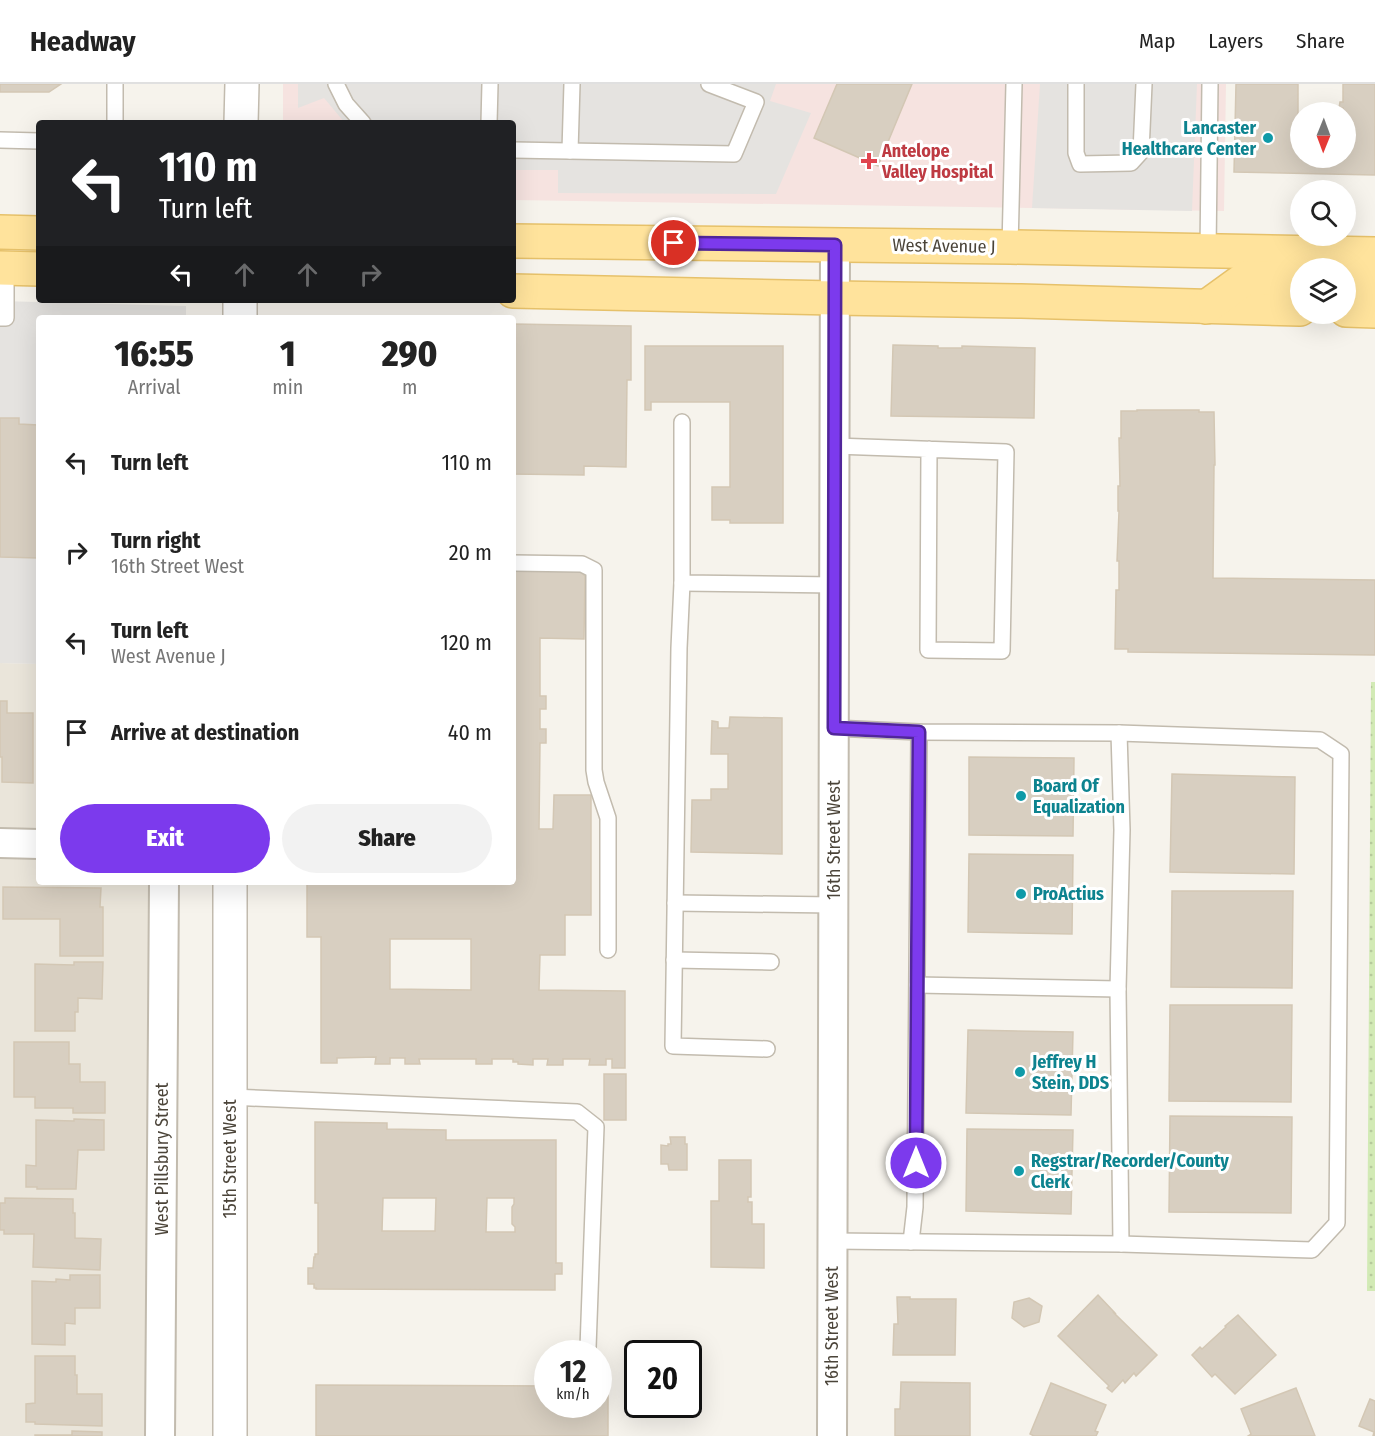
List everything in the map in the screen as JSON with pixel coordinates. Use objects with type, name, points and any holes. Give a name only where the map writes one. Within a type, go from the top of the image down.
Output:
[{"type":"main road","points":[[0,232],[36,233]]},
{"type":"main road","name":"West Avenue J","points":[[516,241],[1375,254]]},
{"type":"main road","points":[[3,268],[36,269]]},
{"type":"main road","points":[[1206,307],[1246,278],[1290,279]]},
{"type":"main road","points":[[1356,280],[1375,281]]},
{"type":"main road","points":[[516,291],[1290,309]]},
{"type":"main road","points":[[1356,310],[1375,311]]},
{"type":"street","points":[[241,120],[242,84]]},
{"type":"street","name":"16th Street West","points":[[832,1436],[835,245]]},
{"type":"street","points":[[0,843],[36,844]]},
{"type":"street","name":"West Pillsbury Street","points":[[160,1436],[164,885]]},
{"type":"street","name":"15th Street West","points":[[230,885],[230,1436]]},
{"type":"lane","points":[[115,84],[115,120]]},
{"type":"lane","points":[[336,84],[346,104],[360,120]]},
{"type":"lane","points":[[489,120],[490,84]]},
{"type":"lane","points":[[570,151],[572,84]]},
{"type":"lane","points":[[516,150],[734,154],[756,102],[709,84]]},
{"type":"lane","points":[[1010,247],[1014,84]]},
{"type":"lane","points":[[1076,84],[1076,153],[1080,164],[1131,163],[1142,152],[1144,84]]},
{"type":"lane","points":[[1208,251],[1210,84]]},
{"type":"lane","points":[[0,140],[36,141]]},
{"type":"lane","points":[[0,318],[6,318],[3,268]]},
{"type":"lane","points":[[682,422],[682,583],[678,660],[673,1046],[767,1049]]},
{"type":"lane","points":[[835,446],[929,449],[1006,452],[1002,651],[928,650],[929,449]]},
{"type":"lane","points":[[516,563],[582,564],[594,570],[594,770],[608,818],[608,950]]},
{"type":"lane","points":[[682,583],[834,585]]},
{"type":"lane","points":[[832,1241],[1121,1244],[1312,1250],[1337,1223],[1341,754],[1320,740],[1119,733],[919,732],[834,728]]},
{"type":"lane","points":[[911,1242],[915,1207],[919,732]]},
{"type":"lane","points":[[1119,733],[1122,830],[1118,989],[1121,1244]]},
{"type":"lane","points":[[675,903],[833,905]]},
{"type":"lane","points":[[674,960],[771,962]]},
{"type":"lane","points":[[917,986],[1118,989]]},
{"type":"lane","points":[[230,1097],[577,1112],[596,1127],[588,1340]]},
{"type":"shaded area","name":"Antelope Valley Hospital","points":[[283,84],[1226,84],[1224,211],[516,200],[516,120],[283,120]]},
{"type":"shaded area","points":[[298,84],[776,84],[770,101],[811,113],[776,194],[558,193],[558,170],[516,170],[516,120],[342,120],[324,98],[298,108]]},
{"type":"shaded area","points":[[1040,84],[1197,84],[1192,211],[1032,208]]},
{"type":"shaded area","points":[[0,301],[186,306],[186,315],[36,315],[36,664],[0,663]]},
{"type":"shaded area","points":[[0,663],[36,664],[36,885],[178,885],[176,1436],[0,1436]]},
{"type":"green space","points":[[1371,682],[1375,682],[1375,1291],[1367,1291]]},
{"type":"building","points":[[0,84],[61,84],[49,92],[0,92]]},
{"type":"building","name":"Antelope Valley Hospital","points":[[837,84],[912,84],[878,166],[814,138]]},
{"type":"building","name":"Lancaster Healthcare Center","points":[[1236,84],[1298,84],[1298,102],[1290,102],[1290,168],[1356,168],[1356,102],[1343,102],[1343,84],[1375,84],[1375,175],[1234,172]]},
{"type":"building","points":[[516,324],[631,326],[631,380],[627,380],[626,467],[584,466],[584,475],[516,474]]},
{"type":"building","points":[[893,345],[938,346],[938,348],[962,348],[962,346],[1035,348],[1034,418],[891,416]]},
{"type":"building","points":[[645,346],[783,346],[783,523],[730,523],[730,520],[712,520],[712,487],[730,487],[730,402],[651,402],[651,410],[645,410]]},
{"type":"building","points":[[1121,411],[1214,412],[1213,578],[1375,580],[1375,655],[1128,652],[1128,649],[1115,649],[1116,590],[1119,590],[1119,561],[1117,561]]},
{"type":"building","points":[[0,418],[19,418],[19,424],[36,425],[36,558],[0,557]]},
{"type":"building","points":[[516,571],[579,571],[585,576],[584,639],[540,638],[540,696],[546,696],[546,709],[540,709],[540,729],[546,729],[546,743],[540,743],[539,829],[553,829],[554,795],[591,795],[591,915],[565,915],[565,955],[540,955],[539,990],[625,991],[625,1068],[612,1068],[612,1059],[606,1059],[606,1065],[589,1065],[590,1059],[563,1059],[563,1065],[547,1065],[548,1059],[533,1059],[533,1065],[518,1064],[518,1062],[513,1062],[513,1059],[492,1059],[492,1064],[476,1064],[476,1059],[419,1059],[420,1064],[405,1064],[405,1058],[390,1058],[390,1064],[375,1064],[376,1057],[337,1058],[337,1063],[321,1063],[321,937],[307,937],[307,885],[516,885]],"holes":[[[390,939],[471,939],[471,990],[390,989]]]},
{"type":"building","points":[[0,701],[7,701],[7,713],[33,713],[33,783],[2,782]]},
{"type":"building","points":[[730,717],[782,718],[782,854],[691,852],[692,800],[711,800],[711,789],[728,789],[728,754],[711,754],[712,721],[718,722],[718,728],[729,728]]},
{"type":"building","name":"Board Of Equalization","points":[[969,757],[1074,758],[1073,836],[969,835]]},
{"type":"building","points":[[1172,774],[1295,777],[1294,874],[1170,872]]},
{"type":"building","name":"ProActius","points":[[969,854],[1073,855],[1072,934],[968,932]]},
{"type":"building","points":[[3,887],[101,888],[103,956],[60,956],[60,919],[3,919]]},
{"type":"building","points":[[1172,891],[1293,891],[1292,988],[1171,987]]},
{"type":"building","points":[[74,962],[103,962],[102,999],[78,998],[75,1031],[35,1031],[35,964],[74,965]]},
{"type":"building","points":[[1170,1005],[1292,1005],[1291,1102],[1169,1101]]},
{"type":"building","name":"Jeffrey H Stein, DDS","points":[[968,1030],[1073,1032],[1071,1115],[966,1113]]},
{"type":"building","points":[[14,1042],[69,1042],[69,1064],[80,1064],[80,1082],[105,1082],[105,1113],[73,1113],[73,1108],[35,1108],[35,1097],[14,1097]]},
{"type":"building","points":[[604,1074],[626,1074],[626,1120],[604,1120]]},
{"type":"building","points":[[1170,1116],[1292,1117],[1291,1213],[1169,1212]]},
{"type":"building","points":[[74,1119],[104,1120],[104,1150],[78,1150],[76,1189],[26,1187],[26,1165],[36,1166],[36,1120],[74,1121]]},
{"type":"building","points":[[315,1122],[387,1123],[387,1129],[446,1130],[446,1140],[556,1140],[556,1263],[562,1263],[562,1274],[555,1274],[555,1290],[316,1289],[314,1284],[308,1284],[308,1268],[313,1268],[315,1254],[318,1254],[318,1203],[315,1203]],"holes":[[[383,1198],[436,1198],[435,1231],[382,1231]],[[487,1198],[514,1198],[512,1224],[515,1232],[486,1232]]]},
{"type":"building","name":"Regstrar/Recorder/County Clerk","points":[[967,1129],[1073,1130],[1071,1214],[966,1211]]},
{"type":"building","points":[[670,1137],[685,1137],[687,1170],[669,1170],[668,1164],[661,1164],[661,1145],[671,1144]]},
{"type":"building","points":[[719,1160],[751,1160],[751,1197],[748,1197],[748,1202],[752,1202],[752,1224],[764,1224],[764,1268],[711,1267],[711,1201],[719,1201]]},
{"type":"building","points":[[5,1198],[73,1199],[75,1238],[101,1239],[100,1270],[33,1267],[34,1234],[4,1234],[4,1230],[0,1230],[0,1203],[5,1203]]},
{"type":"building","points":[[70,1275],[100,1275],[100,1308],[75,1308],[75,1324],[65,1323],[65,1345],[32,1344],[32,1281],[70,1280]]},
{"type":"building","points":[[1098,1295],[1157,1355],[1136,1376],[1134,1373],[1125,1383],[1123,1380],[1112,1392],[1107,1388],[1109,1386],[1058,1336]]},
{"type":"building","points":[[897,1297],[956,1299],[955,1355],[893,1355],[894,1324],[898,1324]]},
{"type":"building","points":[[1029,1298],[1042,1306],[1039,1322],[1024,1327],[1012,1318],[1014,1302]]},
{"type":"building","points":[[1238,1315],[1276,1355],[1235,1394],[1215,1374],[1212,1377],[1192,1355],[1200,1347],[1202,1349]]},
{"type":"building","points":[[35,1356],[75,1356],[77,1394],[102,1394],[102,1426],[26,1422],[26,1404],[35,1403]]},
{"type":"building","points":[[901,1382],[970,1383],[970,1436],[895,1436],[895,1409],[900,1409]]},
{"type":"building","points":[[1051,1383],[1106,1405],[1095,1431],[1098,1432],[1096,1436],[1034,1436],[1030,1434]]},
{"type":"building","points":[[316,1385],[534,1386],[534,1418],[608,1418],[608,1436],[316,1436]]},
{"type":"building","points":[[1296,1388],[1315,1436],[1248,1436],[1251,1434],[1241,1409]]},
{"type":"building","points":[[1370,1399],[1375,1401],[1375,1436],[1373,1436],[1374,1432],[1359,1426]]},
{"type":"building","points":[[72,1431],[102,1432],[102,1436],[35,1436],[72,1435]]},
{"type":"place","name":"Lancaster Healthcare Center","points":[[1268,138]]},
{"type":"place","name":"Antelope Valley Hospital","points":[[869,161]]},
{"type":"place","name":"Board Of Equalization","points":[[1021,796]]},
{"type":"place","name":"ProActius","points":[[1021,894]]},
{"type":"place","name":"Jeffrey H Stein, DDS","points":[[1020,1072]]},
{"type":"place","name":"Regstrar/Recorder/County Clerk","points":[[1019,1171]]},
{"type":"route","points":[[674,243],[835,245],[834,728],[919,732],[916,1163]]}]
